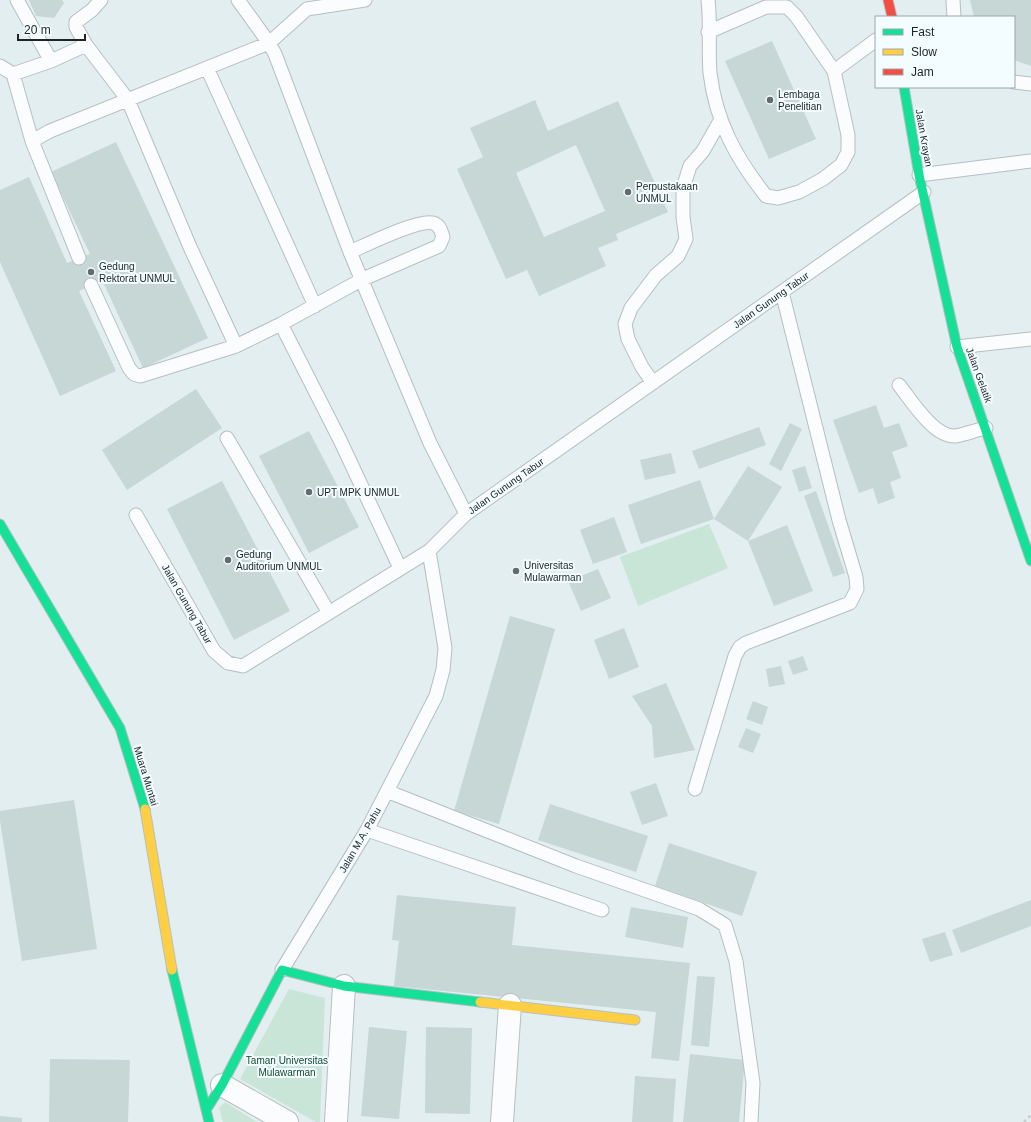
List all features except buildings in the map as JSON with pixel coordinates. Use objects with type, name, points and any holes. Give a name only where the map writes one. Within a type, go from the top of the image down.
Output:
[{"type":"street","points":[[888,0],[892,16]]},
{"type":"street","name":"Jalan Krayan","points":[[904,88],[919,175],[924,192]]},
{"type":"street","name":"Jalan Gelatik","points":[[924,192],[957,347],[1031,561]]},
{"type":"street","name":"Muara Muntai","points":[[0,524],[120,728],[144,800],[170,961],[209,1122]]},
{"type":"street","points":[[282,970],[344,986],[635,1020]]},
{"type":"street","name":"Jalan M.A. Pahu","points":[[206,1110],[222,1085],[282,970]]},
{"type":"street","points":[[336,1122],[344,986]]},
{"type":"street","points":[[502,1122],[510,1005]]},
{"type":"street","points":[[222,1085],[287,1122]]},
{"type":"lane","points":[[17,0],[51,61]]},
{"type":"lane","points":[[101,0],[92,10],[76,22],[76,26],[86,45],[128,100],[190,247],[236,346]]},
{"type":"lane","points":[[238,0],[269,43],[350,252],[363,279],[430,443],[466,514]]},
{"type":"lane","points":[[32,141],[50,131],[269,43],[308,4],[365,0]]},
{"type":"lane","points":[[708,0],[710,13],[708,32],[710,74],[720,122],[746,171],[766,196],[778,198],[799,192],[841,165],[848,152],[848,135],[834,71],[796,16],[787,7],[766,7],[708,32]]},
{"type":"lane","points":[[952,0],[954,16]]},
{"type":"lane","points":[[834,71],[875,41]]},
{"type":"lane","points":[[13,74],[51,61],[86,45]]},
{"type":"lane","points":[[0,66],[13,74],[32,141],[78,258]]},
{"type":"lane","points":[[207,68],[315,306]]},
{"type":"lane","points":[[1015,82],[1031,84]]},
{"type":"lane","points":[[653,383],[642,367],[628,339],[625,324],[631,308],[656,275],[678,256],[686,239],[683,217],[684,188],[690,166],[703,151],[720,122]]},
{"type":"lane","points":[[919,175],[1031,161]]},
{"type":"lane","name":"Jalan Gunung Tabur","points":[[136,515],[214,651],[228,663],[243,666],[429,551],[466,514],[924,192]]},
{"type":"lane","points":[[91,285],[129,368],[134,374],[140,376],[236,346],[281,324],[363,279],[439,246],[443,241],[441,231],[438,226],[433,223],[424,222],[405,228],[350,252]]},
{"type":"lane","points":[[695,789],[735,656],[740,647],[746,642],[850,603],[857,589],[851,558],[839,520],[782,292]]},
{"type":"lane","points":[[281,324],[340,440],[400,568]]},
{"type":"lane","points":[[957,347],[1031,339]]},
{"type":"lane","points":[[899,385],[928,423],[945,434],[954,436],[986,428]]},
{"type":"lane","points":[[227,438],[329,613]]},
{"type":"lane","name":"Jalan M.A. Pahu","points":[[282,970],[368,830],[389,792],[436,696],[443,670],[445,648],[429,551]]},
{"type":"lane","points":[[389,792],[576,866],[699,909],[725,925],[736,961],[754,1083],[751,1122]]},
{"type":"lane","points":[[368,830],[602,910]]},
{"type":"path","points":[[1024,1122],[1031,1115]]},
{"type":"green space","points":[[709,524],[728,568],[638,606],[620,557]]},
{"type":"green space","name":"Taman Universitas Mulawarman","points":[[289,989],[325,998],[320,1122],[316,1122],[240,1079]]},
{"type":"green space","points":[[225,1102],[257,1122],[223,1122],[219,1108]]},
{"type":"traffic: fast","points":[[904,88],[919,175],[957,347],[1031,561]]},
{"type":"traffic: fast","points":[[0,524],[120,728],[145,809]]},
{"type":"traffic: fast","points":[[172,970],[209,1122]]},
{"type":"traffic: fast","points":[[206,1110],[222,1085],[282,970],[344,986],[480,1002]]},
{"type":"traffic: slow","points":[[145,809],[172,970]]},
{"type":"traffic: slow","points":[[480,1002],[635,1020]]},
{"type":"traffic: jam","points":[[888,0],[892,16]]},
{"type":"place","name":"Lembaga Penelitian","points":[[770,100]]},
{"type":"place","name":"Perpustakaan UNMUL","points":[[628,192]]},
{"type":"place","name":"Gedung Rektorat UNMUL","points":[[91,272]]},
{"type":"place","name":"UPT MPK UNMUL","points":[[309,492]]},
{"type":"place","name":"Gedung Auditorium UNMUL","points":[[228,560]]},
{"type":"place","name":"Universitas Mulawarman","points":[[516,571]]}]
